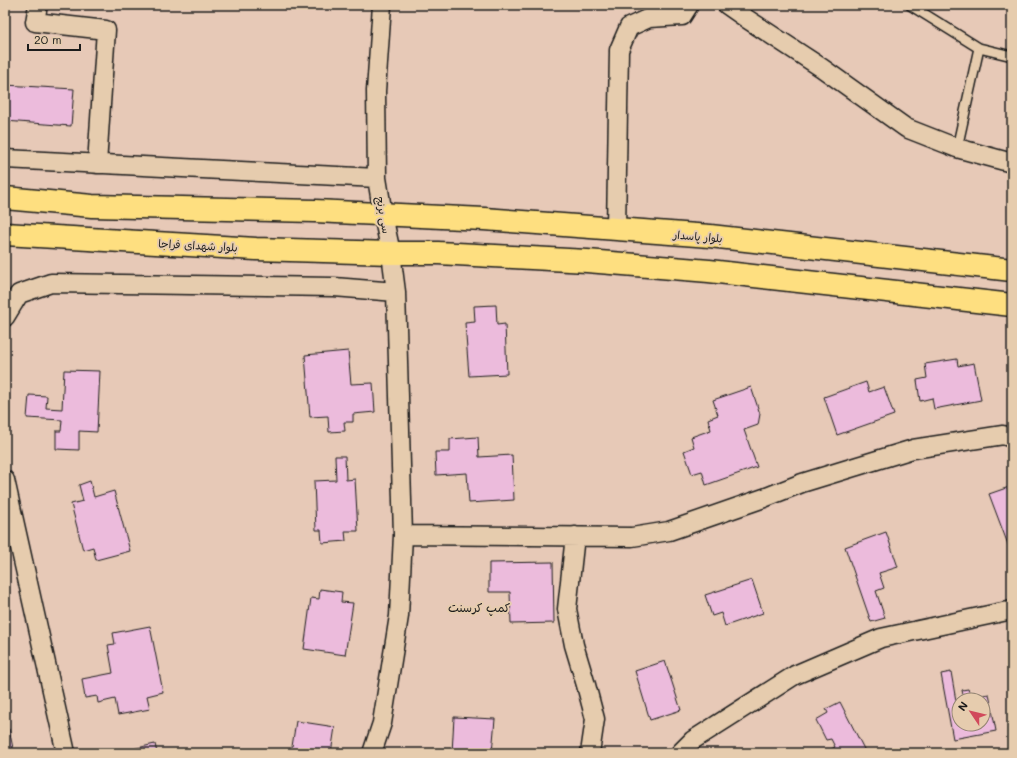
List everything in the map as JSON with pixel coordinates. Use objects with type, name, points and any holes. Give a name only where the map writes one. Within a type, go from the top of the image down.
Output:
[{"type":"main road","points":[[5,198],[92,206],[315,211],[383,215]]},
{"type":"main road","name":"بلوار پاسدار","points":[[383,215],[484,219],[710,236],[1012,270]]},
{"type":"main road","name":"بلوار شهدای فراجا","points":[[5,234],[256,249],[391,253]]},
{"type":"main road","points":[[709,271],[710,236]]},
{"type":"main road","points":[[391,253],[446,253],[587,261],[709,271],[1012,305]]},
{"type":"street","points":[[38,5],[35,22],[106,30],[97,164]]},
{"type":"street","name":"سی برنج","points":[[372,753],[382,723],[399,616],[403,535],[396,292],[391,253],[377,178],[376,91],[382,5]]},
{"type":"street","points":[[616,229],[619,50],[629,28],[649,18],[682,16],[689,5]]},
{"type":"street","points":[[727,5],[822,68],[906,128],[957,148],[1012,163]]},
{"type":"street","points":[[5,159],[377,178]]},
{"type":"street","points":[[5,317],[19,294],[51,283],[334,287],[396,292]]},
{"type":"street","points":[[403,535],[632,537],[669,531],[764,498],[802,483],[913,449],[1003,435],[1012,438]]},
{"type":"street","points":[[5,480],[66,753]]},
{"type":"street","points":[[575,536],[567,609],[574,645],[595,719],[590,753]]},
{"type":"street","points":[[680,753],[693,740],[795,675],[881,638],[1012,610]]},
{"type":"lane","points":[[910,5],[979,48],[1012,56]]},
{"type":"lane","points":[[957,148],[979,48]]},
{"type":"building","points":[[5,85],[74,89],[71,126],[5,121]]},
{"type":"building","points":[[496,305],[497,325],[505,324],[507,374],[469,376],[465,323],[475,322],[474,306]]},
{"type":"building","points":[[348,351],[351,384],[373,383],[375,412],[353,414],[353,422],[344,422],[345,431],[329,432],[328,416],[310,417],[305,355]]},
{"type":"building","points":[[957,359],[958,366],[974,363],[981,400],[934,409],[932,398],[920,401],[917,380],[927,378],[925,364]]},
{"type":"building","points":[[64,370],[100,371],[97,432],[79,431],[79,450],[56,449],[56,431],[61,431],[62,420],[27,418],[29,395],[47,396],[46,408],[62,409]]},
{"type":"building","points":[[866,382],[869,392],[884,387],[894,415],[837,435],[824,397]]},
{"type":"building","points":[[751,387],[760,414],[758,425],[744,430],[757,467],[706,485],[702,471],[692,474],[684,451],[694,447],[691,437],[711,430],[708,419],[718,415],[713,400]]},
{"type":"building","points":[[478,437],[479,457],[512,455],[514,500],[469,503],[467,473],[436,475],[435,452],[450,452],[450,439]]},
{"type":"building","points":[[335,456],[345,456],[346,480],[355,479],[358,531],[345,531],[346,541],[322,543],[321,530],[316,530],[314,481],[336,480]]},
{"type":"building","points":[[90,481],[94,497],[114,491],[130,551],[96,560],[93,547],[83,550],[71,504],[83,501],[79,485]]},
{"type":"building","points":[[1012,486],[1012,555],[989,494]]},
{"type":"building","points":[[886,532],[898,567],[879,573],[884,588],[876,591],[885,618],[871,622],[845,547]]},
{"type":"building","points":[[553,562],[554,623],[511,624],[510,592],[489,592],[489,563]]},
{"type":"building","points":[[752,580],[763,613],[725,626],[721,613],[712,616],[705,595]]},
{"type":"building","points":[[320,589],[342,592],[341,602],[353,603],[345,655],[304,649],[311,598],[319,599]]},
{"type":"building","points":[[150,626],[163,692],[147,696],[150,709],[118,715],[115,699],[98,703],[97,696],[85,698],[82,679],[113,673],[108,645],[115,644],[113,633]]},
{"type":"building","points":[[665,661],[681,710],[650,720],[635,671]]},
{"type":"building","points":[[951,672],[954,692],[951,692],[951,728],[941,674]]},
{"type":"building","points":[[968,689],[969,692],[962,692],[962,690]]},
{"type":"building","points":[[840,702],[866,753],[824,753],[835,747],[831,739],[826,740],[816,720],[828,713],[826,709]]},
{"type":"building","points":[[991,705],[996,731],[991,732]]},
{"type":"building","points":[[454,717],[495,719],[492,753],[452,753]]},
{"type":"building","points":[[296,721],[335,727],[331,753],[291,753]]},
{"type":"building","points":[[9,729],[14,753],[5,753],[5,730]]},
{"type":"building","points":[[952,732],[991,732],[953,739]]},
{"type":"building","points":[[155,744],[157,753],[129,753],[128,750]]},
{"type":"district","name":"کمپ کرسنت","points":[[479,607]]}]
